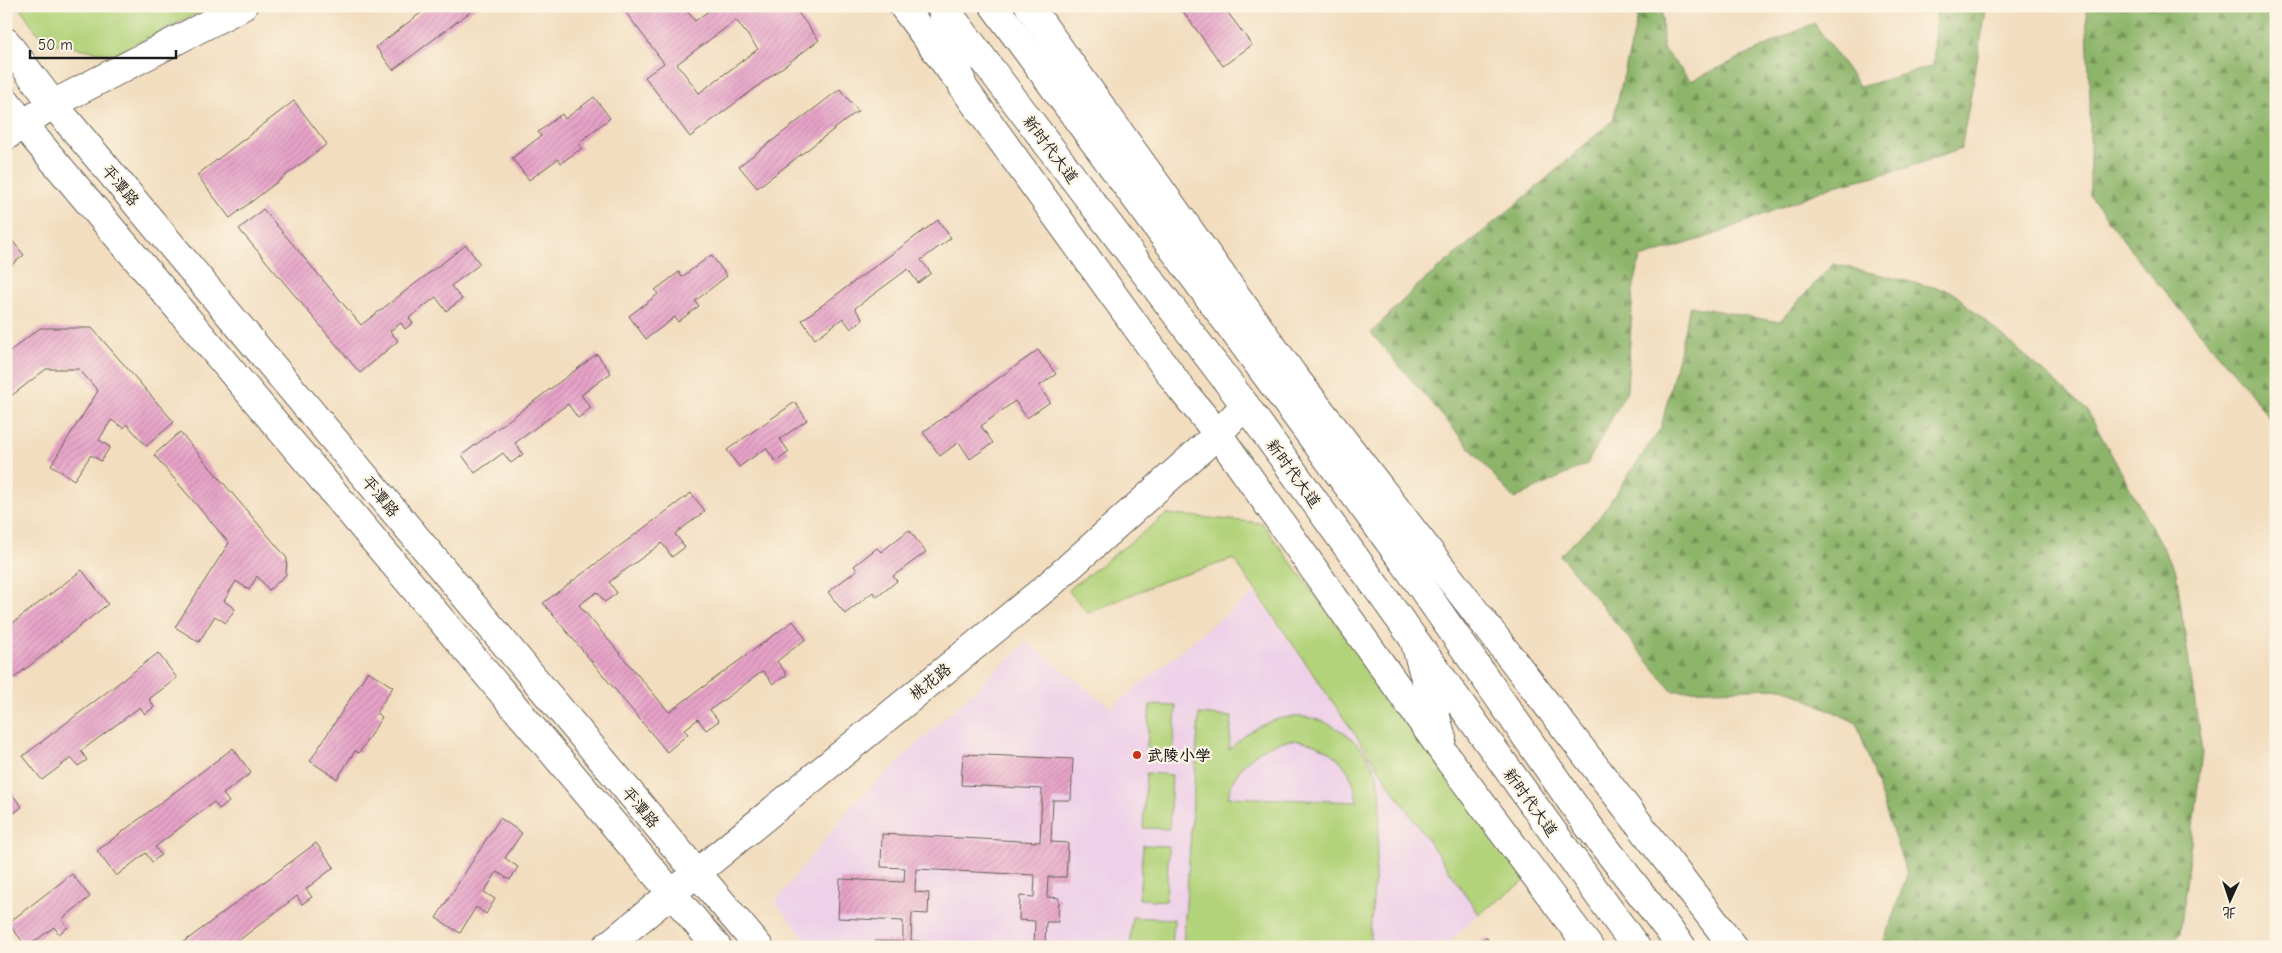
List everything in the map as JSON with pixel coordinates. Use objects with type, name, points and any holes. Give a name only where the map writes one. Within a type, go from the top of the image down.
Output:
[{"type":"street","points":[[14,129],[53,104],[243,6]]},
{"type":"street","points":[[903,6],[1182,390],[1218,434],[1449,760],[1589,947]]},
{"type":"street","points":[[942,6],[963,87]]},
{"type":"street","name":"新时代大道","points":[[942,6],[1245,405],[1636,947]]},
{"type":"street","name":"新时代大道","points":[[994,6],[1404,562],[1587,824],[1682,947]]},
{"type":"street","points":[[1029,6],[1294,375],[1734,947]]},
{"type":"street","name":"平潭路","points":[[6,42],[53,104],[759,947]]},
{"type":"street","name":"平潭路","points":[[6,101],[14,129],[717,947]]},
{"type":"street","name":"桃花路","points":[[606,947],[1049,585],[1218,434],[1245,405]]},
{"type":"street","points":[[1414,641],[1449,760]]},
{"type":"shaded area","name":"武陵小学","points":[[1256,593],[1479,914],[1443,947],[812,947],[775,902],[854,803],[1027,642],[1112,708],[1217,621]]},
{"type":"green space","points":[[19,6],[211,6],[114,55],[43,41]]},
{"type":"green space","points":[[1638,6],[1662,6],[1663,49],[1691,81],[1814,23],[1860,87],[1933,66],[1937,6],[1987,6],[1961,149],[1903,169],[1830,187],[1714,235],[1640,258],[1633,290],[1627,390],[1587,464],[1514,499],[1371,333],[1415,288],[1538,186],[1613,120],[1639,12]]},
{"type":"green space","points":[[2086,6],[2276,6],[2276,427],[2238,377],[2142,265],[2090,195],[2090,97]]},
{"type":"green space","points":[[1833,264],[1951,291],[2087,410],[2176,572],[2202,752],[2180,933],[2167,947],[1882,947],[1907,875],[1857,723],[1783,688],[1672,691],[1560,555],[1598,519],[1661,428],[1690,306],[1779,322]]},
{"type":"green space","points":[[1167,514],[1262,523],[1526,880],[1479,914],[1234,559],[1164,581],[1088,613],[1068,590]]},
{"type":"green space","points":[[1150,705],[1176,706],[1173,761],[1146,759]]},
{"type":"green space","points":[[1199,714],[1232,717],[1229,750],[1258,727],[1274,720],[1290,717],[1306,717],[1322,721],[1338,729],[1354,741],[1370,761],[1377,776],[1381,793],[1369,947],[1183,947]],"holes":[[[1289,740],[1315,744],[1326,750],[1344,766],[1355,788],[1357,802],[1228,797],[1236,776],[1242,767],[1258,752]]]},
{"type":"green space","points":[[1146,773],[1172,775],[1169,829],[1143,828]]},
{"type":"green space","points":[[1143,845],[1169,846],[1166,901],[1139,899]]},
{"type":"green space","points":[[1132,917],[1174,919],[1172,947],[1130,947]]},
{"type":"building","points":[[430,6],[478,6],[393,70],[376,47]]},
{"type":"building","points":[[621,6],[683,6],[695,21],[715,6],[793,6],[819,40],[690,137],[645,77],[664,63]],"holes":[[[736,20],[758,49],[699,93],[677,64]]]},
{"type":"building","points":[[1179,6],[1223,6],[1252,45],[1223,66]]},
{"type":"building","points":[[840,89],[858,111],[757,188],[739,166]]},
{"type":"building","points":[[594,97],[610,118],[578,143],[582,148],[561,163],[558,159],[529,180],[512,158],[541,136],[538,132],[562,114],[565,119]]},
{"type":"building","points":[[294,101],[327,144],[230,218],[197,175]]},
{"type":"building","points":[[263,209],[361,325],[466,245],[480,264],[451,286],[462,299],[446,311],[436,297],[409,318],[413,323],[405,329],[401,323],[390,331],[398,341],[360,373],[239,229]]},
{"type":"building","points":[[938,220],[951,238],[921,260],[931,273],[918,283],[908,269],[855,308],[863,320],[851,329],[843,318],[815,339],[802,320]]},
{"type":"building","points":[[6,233],[24,255],[6,269]]},
{"type":"building","points":[[711,255],[727,276],[695,301],[699,306],[678,322],[675,317],[646,339],[629,316],[658,294],[655,290],[679,272],[682,277]]},
{"type":"building","points":[[40,328],[92,328],[174,422],[146,446],[127,424],[124,428],[111,420],[99,440],[110,447],[101,461],[91,455],[74,480],[51,465],[98,391],[79,369],[46,369],[6,400],[6,354]]},
{"type":"building","points":[[1038,350],[1056,374],[1039,386],[1050,402],[1027,418],[1015,401],[981,426],[993,443],[970,459],[959,442],[940,456],[923,432]]},
{"type":"building","points":[[597,354],[611,373],[581,395],[591,408],[578,418],[568,404],[515,443],[523,454],[511,463],[503,453],[475,473],[462,455]]},
{"type":"building","points":[[795,402],[807,420],[780,439],[789,452],[776,462],[766,448],[739,467],[727,450]]},
{"type":"building","points":[[180,432],[287,558],[286,575],[269,590],[257,576],[249,590],[236,581],[224,601],[235,609],[226,623],[215,616],[199,642],[175,627],[229,543],[154,455]]},
{"type":"building","points":[[691,493],[705,511],[675,534],[685,547],[672,557],[662,543],[609,582],[617,593],[605,602],[597,592],[579,605],[669,712],[793,621],[806,639],[777,661],[787,675],[773,684],[763,671],[710,710],[719,721],[706,730],[698,719],[684,730],[688,734],[667,752],[543,603]]},
{"type":"building","points":[[909,530],[926,552],[893,576],[897,581],[877,597],[873,592],[845,614],[828,592],[857,570],[854,566],[877,548],[881,552]]},
{"type":"building","points":[[82,570],[108,604],[14,678],[6,669],[6,628]]},
{"type":"building","points":[[158,653],[177,678],[149,699],[154,707],[145,714],[140,707],[81,751],[87,760],[78,766],[71,758],[42,780],[23,756]]},
{"type":"building","points":[[368,671],[393,687],[376,713],[382,717],[359,753],[355,751],[337,779],[310,761]]},
{"type":"building","points":[[233,748],[251,773],[223,794],[229,802],[219,809],[214,802],[155,847],[161,855],[152,862],[146,853],[116,876],[97,851]]},
{"type":"building","points":[[963,754],[1073,759],[1071,800],[1053,800],[1051,842],[1068,843],[1066,877],[1048,877],[1047,897],[1059,898],[1058,922],[1046,922],[1045,947],[1034,947],[1035,921],[1019,920],[1020,896],[1034,897],[1035,875],[916,869],[915,892],[929,893],[928,914],[912,913],[911,941],[1008,947],[875,947],[875,941],[903,942],[903,921],[838,918],[840,879],[904,882],[905,868],[881,867],[882,834],[1040,842],[1042,789],[961,785]]},
{"type":"building","points":[[6,786],[22,807],[6,819]]},
{"type":"building","points":[[500,818],[522,833],[505,858],[518,867],[510,880],[497,872],[484,892],[495,899],[486,914],[476,907],[460,933],[436,918]]},
{"type":"building","points":[[316,843],[334,867],[306,889],[312,897],[302,904],[297,896],[238,941],[242,947],[181,947],[180,945]]},
{"type":"building","points":[[72,874],[90,897],[62,919],[68,927],[59,934],[54,927],[27,947],[8,923]]},
{"type":"building","points":[[1486,937],[1494,947],[1475,947]]},
{"type":"place","name":"武陵小学","points":[[1137,755]]}]
